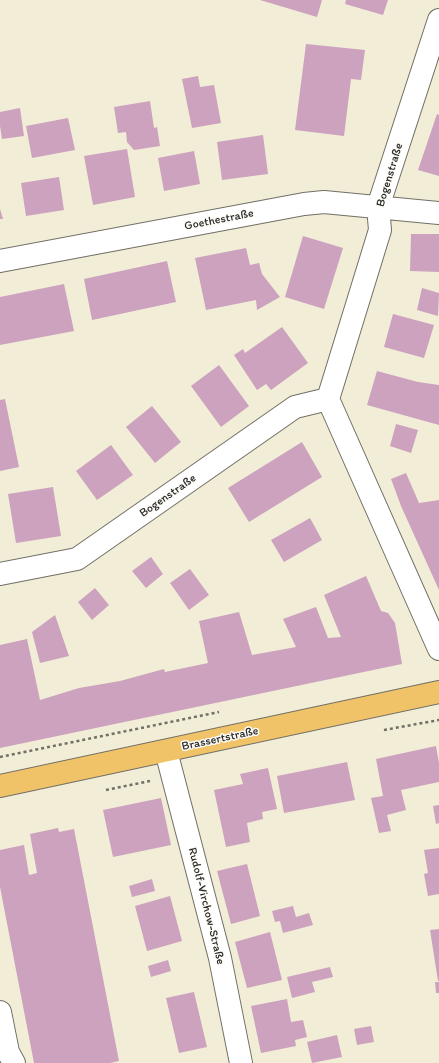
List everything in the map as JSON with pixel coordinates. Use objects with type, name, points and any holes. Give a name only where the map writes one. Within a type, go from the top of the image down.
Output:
[{"type":"main road","name":"Brassertstraße","points":[[0,786],[439,692]]},
{"type":"street","name":"Bogenstraße","points":[[0,574],[77,559],[296,407],[328,399],[380,230],[378,207],[439,20]]},
{"type":"street","name":"Goethestraße","points":[[0,261],[304,204],[324,202],[439,213]]},
{"type":"street","points":[[328,399],[439,649]]},
{"type":"street","name":"Rudolf-Virchow-Straße","points":[[166,751],[220,958],[241,1063]]},
{"type":"street","points":[[0,1012],[8,1052],[14,1063]]},
{"type":"building","points":[[260,0],[322,0],[317,17]]},
{"type":"building","points":[[346,0],[388,0],[383,15],[345,4]]},
{"type":"building","points":[[306,44],[365,50],[361,80],[351,79],[344,136],[295,130]]},
{"type":"building","points":[[198,76],[200,87],[214,85],[221,123],[192,128],[182,79]]},
{"type":"building","points":[[150,101],[154,128],[157,127],[160,146],[134,150],[127,142],[126,132],[118,133],[114,107]]},
{"type":"building","points":[[20,108],[24,136],[2,139],[0,112]]},
{"type":"building","points":[[437,114],[439,115],[439,176],[418,170]]},
{"type":"building","points":[[68,118],[75,150],[32,158],[26,126]]},
{"type":"building","points":[[263,135],[268,174],[222,180],[217,142]]},
{"type":"building","points":[[127,149],[135,197],[93,205],[84,156]]},
{"type":"building","points":[[194,151],[200,184],[164,191],[158,158]]},
{"type":"building","points":[[59,177],[64,210],[26,216],[21,183]]},
{"type":"building","points":[[0,209],[3,219],[0,219]]},
{"type":"building","points":[[411,234],[439,234],[439,272],[410,271]]},
{"type":"building","points":[[303,236],[343,248],[324,309],[285,297]]},
{"type":"building","points":[[246,248],[250,265],[259,263],[262,274],[280,297],[257,310],[256,300],[206,310],[195,258]]},
{"type":"building","points":[[167,261],[176,302],[92,320],[84,279]]},
{"type":"building","points":[[64,284],[74,331],[0,345],[0,297]]},
{"type":"building","points":[[422,288],[439,293],[438,316],[417,310]]},
{"type":"building","points":[[393,314],[434,325],[424,358],[384,347]]},
{"type":"building","points":[[282,327],[308,363],[271,390],[266,384],[257,390],[234,355],[243,349],[245,353]]},
{"type":"building","points":[[219,365],[249,406],[221,427],[191,386]]},
{"type":"building","points":[[377,371],[418,382],[439,385],[439,425],[367,405]]},
{"type":"building","points":[[5,399],[19,467],[0,471],[0,400]]},
{"type":"building","points":[[152,406],[181,442],[155,463],[126,427]]},
{"type":"building","points":[[396,424],[418,430],[411,453],[390,446]]},
{"type":"building","points":[[302,442],[322,477],[249,522],[228,488]]},
{"type":"building","points":[[111,445],[133,475],[97,500],[76,471]]},
{"type":"building","points":[[406,473],[419,503],[439,500],[439,590],[401,506],[391,479]]},
{"type":"building","points":[[53,487],[61,536],[16,543],[8,494]]},
{"type":"building","points":[[310,518],[322,540],[284,562],[271,540]]},
{"type":"building","points":[[151,557],[163,574],[146,588],[132,571]]},
{"type":"building","points":[[190,569],[209,595],[189,610],[170,583]]},
{"type":"building","points":[[366,576],[381,611],[388,613],[395,623],[402,664],[0,748],[0,645],[27,639],[40,700],[79,688],[120,681],[164,669],[165,672],[208,663],[199,621],[239,612],[252,655],[296,647],[283,619],[316,607],[328,638],[341,637],[324,595]]},
{"type":"building","points":[[95,588],[109,605],[92,620],[78,602]]},
{"type":"building","points":[[55,615],[69,656],[40,663],[32,632]]},
{"type":"building","points":[[436,746],[439,763],[439,782],[401,790],[406,810],[387,815],[391,831],[379,833],[371,798],[383,796],[376,759]]},
{"type":"building","points":[[347,762],[355,800],[284,813],[277,776]]},
{"type":"building","points":[[268,768],[277,809],[262,812],[263,819],[247,823],[250,842],[226,847],[214,790],[243,784],[240,774]]},
{"type":"building","points":[[161,798],[171,845],[113,857],[103,810]]},
{"type":"building","points":[[439,805],[439,823],[436,824],[433,806]]},
{"type":"building","points":[[58,828],[59,832],[74,829],[119,1061],[110,1063],[34,1063],[0,887],[0,850],[24,845],[29,875],[37,873],[30,834]]},
{"type":"building","points":[[439,848],[439,894],[428,896],[424,874],[428,873],[424,850]]},
{"type":"building","points":[[247,864],[260,916],[231,924],[217,871]]},
{"type":"building","points":[[152,879],[155,891],[132,897],[129,886]]},
{"type":"building","points":[[170,896],[182,941],[147,951],[135,906]]},
{"type":"building","points":[[293,906],[296,917],[309,913],[313,925],[283,933],[280,921],[275,922],[272,911]]},
{"type":"building","points":[[439,929],[439,981],[438,981],[430,930]]},
{"type":"building","points":[[270,932],[282,980],[247,988],[235,942]]},
{"type":"building","points":[[168,960],[171,971],[151,977],[148,966]]},
{"type":"building","points":[[330,967],[333,977],[312,982],[315,992],[292,998],[287,977]]},
{"type":"building","points":[[435,982],[439,982],[439,993],[436,993]]},
{"type":"building","points":[[194,992],[207,1047],[179,1053],[166,998]]},
{"type":"building","points":[[287,999],[291,1022],[303,1020],[307,1037],[295,1040],[296,1046],[261,1053],[251,1006]]},
{"type":"building","points":[[371,1026],[374,1042],[357,1045],[354,1029]]},
{"type":"building","points":[[337,1035],[342,1057],[312,1063],[307,1042]]}]
